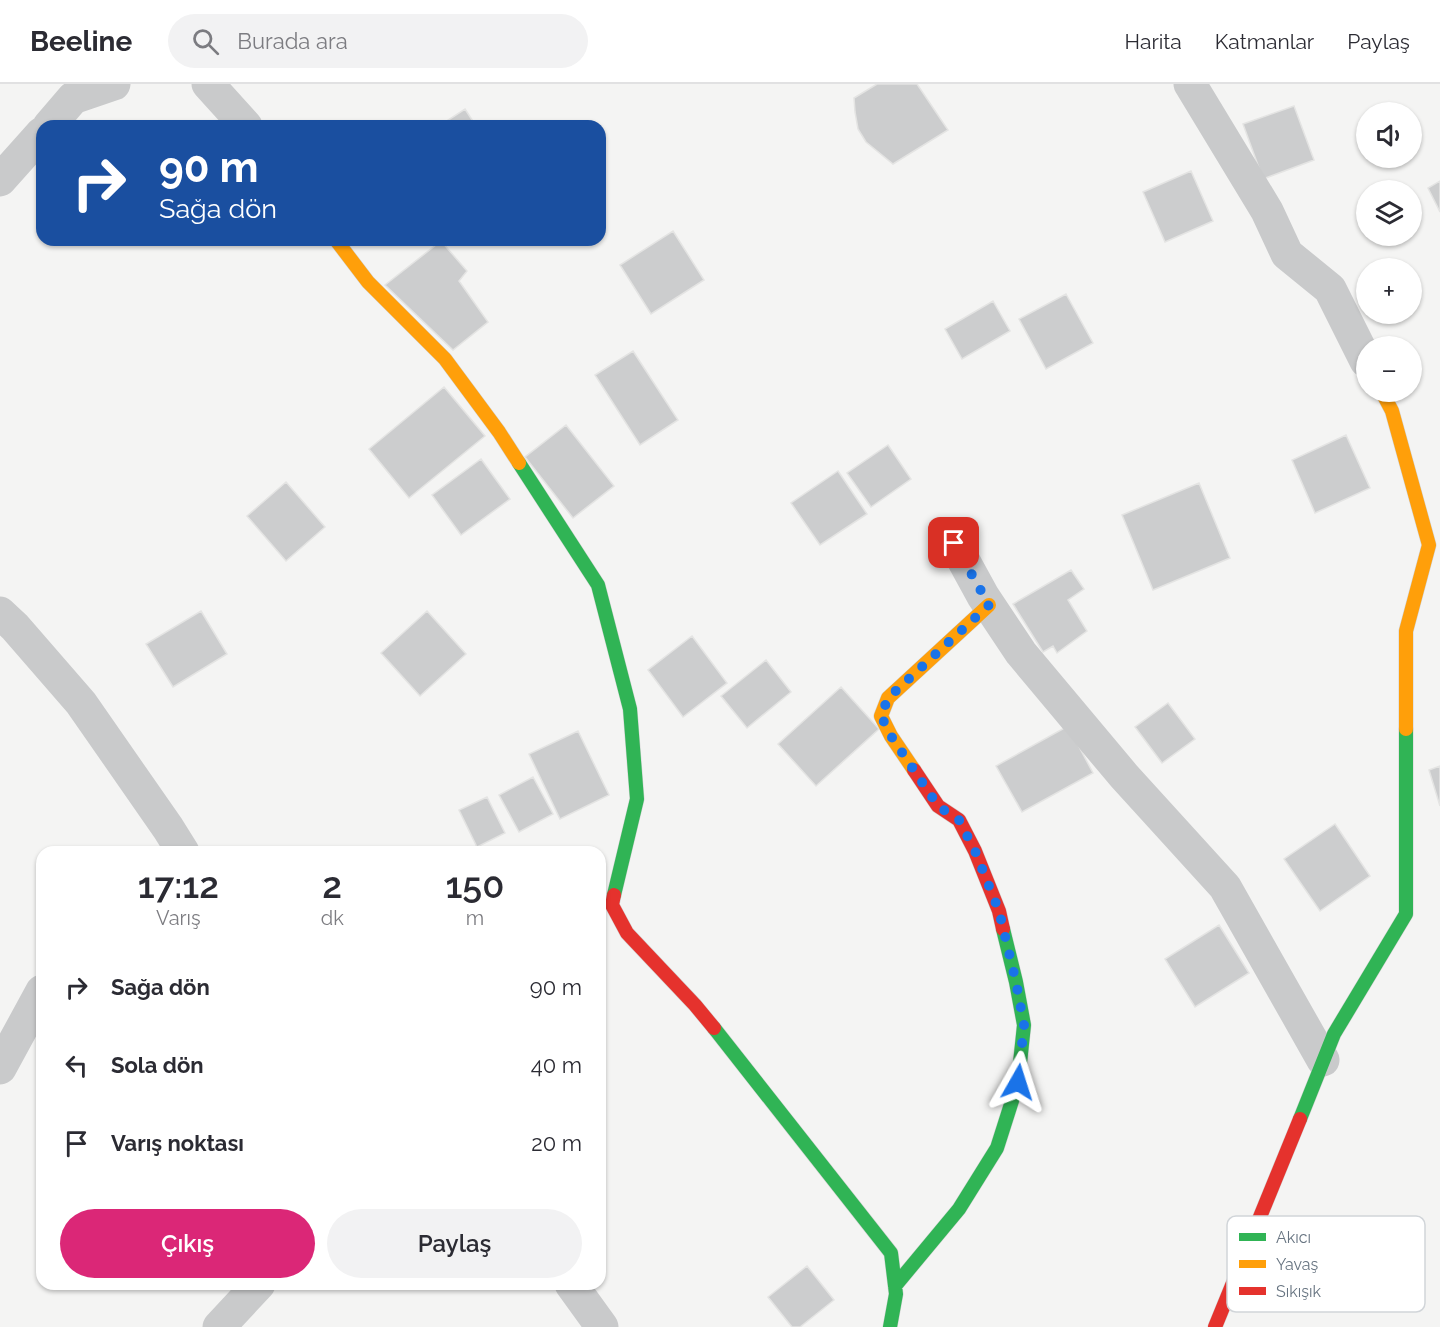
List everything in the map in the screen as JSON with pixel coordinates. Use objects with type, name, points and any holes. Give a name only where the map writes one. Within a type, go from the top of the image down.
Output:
[{"type":"street","points":[[54,120],[74,98],[114,84]]},
{"type":"street","points":[[208,84],[241,120]]},
{"type":"street","points":[[1190,84],[1267,211],[1287,254],[1330,289],[1356,341]]},
{"type":"street","points":[[0,180],[36,140]]},
{"type":"street","points":[[341,246],[368,282],[445,358],[499,432],[598,585],[630,710],[637,799],[606,911],[695,1005],[891,1253],[896,1294],[890,1327]]},
{"type":"street","points":[[1260,1216],[1334,1034],[1406,914],[1406,631],[1429,545],[1392,411],[1387,402]]},
{"type":"street","points":[[954,543],[989,605],[1021,653],[1124,776],[1225,887],[1323,1060]]},
{"type":"street","points":[[895,1286],[959,1209],[997,1148],[1018,1082],[1024,1025],[999,911],[975,851],[959,820],[938,806],[891,736],[881,716],[888,698],[989,605]]},
{"type":"street","points":[[0,613],[81,703],[179,846]]},
{"type":"street","points":[[0,1068],[36,1002]]},
{"type":"street","points":[[219,1327],[253,1290]]},
{"type":"street","points":[[575,1290],[602,1327]]},
{"type":"street","points":[[1215,1327],[1227,1297]]},
{"type":"building","points":[[877,84],[917,84],[948,130],[893,164],[866,142],[858,129],[854,98]]},
{"type":"building","points":[[1294,106],[1314,160],[1263,179],[1243,124]]},
{"type":"building","points":[[465,109],[472,120],[448,120]]},
{"type":"building","points":[[1191,171],[1213,221],[1165,242],[1143,192]]},
{"type":"building","points":[[1440,181],[1440,212],[1428,188]]},
{"type":"building","points":[[673,231],[704,280],[651,314],[620,265]]},
{"type":"building","points":[[435,246],[445,246],[467,271],[459,281],[488,322],[453,350],[385,285]]},
{"type":"building","points":[[1066,294],[1093,343],[1046,369],[1019,319]]},
{"type":"building","points":[[993,301],[1010,331],[962,359],[945,329]]},
{"type":"building","points":[[633,351],[678,420],[640,445],[595,375]]},
{"type":"building","points":[[444,387],[485,436],[409,498],[369,449]]},
{"type":"building","points":[[566,425],[614,486],[573,518],[525,457]]},
{"type":"building","points":[[1346,435],[1370,488],[1315,513],[1292,460]]},
{"type":"building","points":[[888,445],[911,479],[871,507],[847,473]]},
{"type":"building","points":[[481,459],[510,499],[461,535],[432,495]]},
{"type":"building","points":[[838,471],[867,514],[820,545],[791,503]]},
{"type":"building","points":[[286,482],[325,527],[286,561],[247,516]]},
{"type":"building","points":[[1199,483],[1230,558],[1153,590],[1122,515]]},
{"type":"building","points":[[1071,570],[1084,589],[1068,600],[1087,631],[1057,653],[1053,646],[1043,652],[1013,604]]},
{"type":"building","points":[[201,611],[227,654],[173,687],[146,644]]},
{"type":"building","points":[[427,611],[466,654],[420,696],[381,653]]},
{"type":"building","points":[[692,636],[727,683],[683,717],[648,670]]},
{"type":"building","points":[[766,660],[791,692],[747,728],[721,696]]},
{"type":"building","points":[[841,687],[879,729],[816,786],[778,744]]},
{"type":"building","points":[[1168,703],[1195,739],[1162,763],[1135,727]]},
{"type":"building","points":[[1068,726],[1093,773],[1022,812],[996,766]]},
{"type":"building","points":[[578,731],[609,795],[560,819],[529,754]]},
{"type":"building","points":[[1440,766],[1440,806],[1429,770]]},
{"type":"building","points":[[533,777],[553,814],[519,832],[499,795]]},
{"type":"building","points":[[487,797],[505,833],[477,846],[459,810]]},
{"type":"building","points":[[1335,824],[1370,876],[1320,911],[1284,859]]},
{"type":"building","points":[[1219,925],[1249,973],[1195,1007],[1165,959]]},
{"type":"building","points":[[807,1266],[834,1300],[800,1327],[792,1327],[768,1297]]},
{"type":"traffic: fast","points":[[519,463],[598,585],[630,709],[637,799],[614,895]]},
{"type":"traffic: fast","points":[[1300,1119],[1334,1034],[1406,914],[1406,729]]},
{"type":"traffic: fast","points":[[895,1286],[959,1209],[997,1148],[1018,1082],[1024,1025],[1003,929]]},
{"type":"traffic: fast","points":[[714,1028],[891,1253],[896,1294],[890,1327]]},
{"type":"traffic: slow","points":[[341,246],[368,282],[445,359],[519,463]]},
{"type":"traffic: slow","points":[[1387,402],[1392,411],[1429,545],[1406,631],[1406,729]]},
{"type":"traffic: slow","points":[[914,770],[891,736],[881,716],[888,698],[989,605]]},
{"type":"traffic: jam","points":[[914,770],[938,806],[959,820],[975,851],[999,911],[1003,929]]},
{"type":"traffic: jam","points":[[614,895],[612,905],[627,933],[714,1028]]},
{"type":"traffic: jam","points":[[1260,1216],[1300,1119]]},
{"type":"traffic: jam","points":[[1215,1327],[1227,1298]]},
{"type":"route","points":[[954,543],[989,605],[888,698],[881,716],[891,736],[938,806],[959,820],[975,851],[999,911],[1024,1025],[1018,1082]]}]
